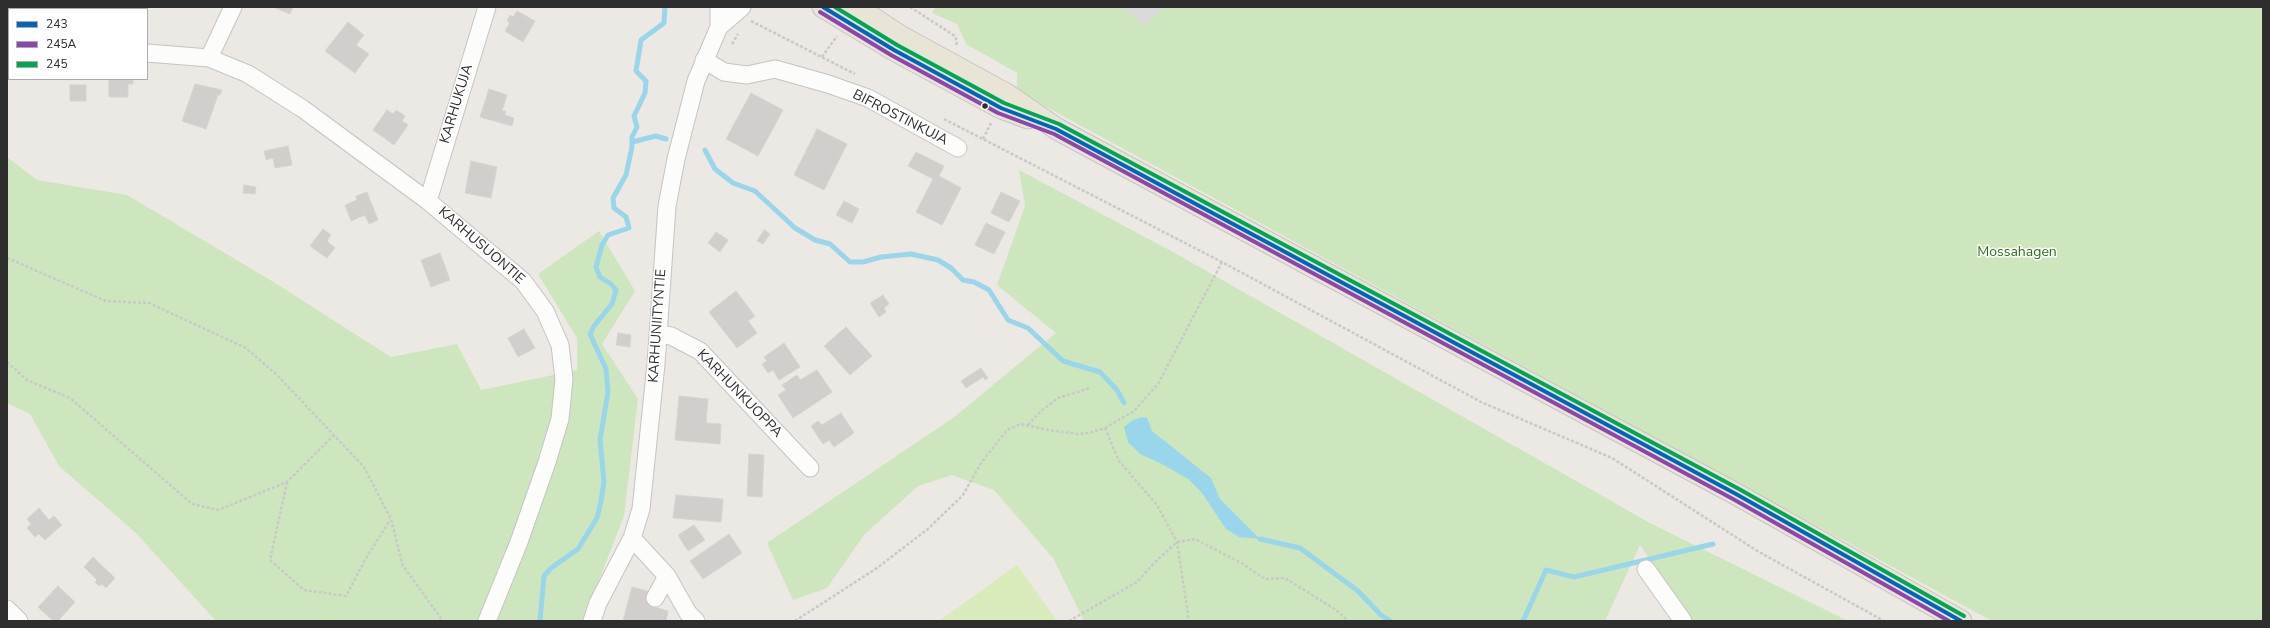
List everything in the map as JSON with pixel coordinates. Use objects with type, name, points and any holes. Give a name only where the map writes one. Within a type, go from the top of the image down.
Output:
[{"type":"main road","points":[[823,7],[894,50],[1001,108],[1056,129]]},
{"type":"main road","points":[[856,7],[900,36],[1006,94],[1056,129],[1736,494],[1961,621]]},
{"type":"street","points":[[209,58],[233,7]]},
{"type":"street","name":"KARHUKUJA","points":[[428,201],[487,7]]},
{"type":"street","name":"KARHUNIITYNTIE","points":[[592,621],[598,603],[632,538],[645,491],[667,206],[686,116],[704,60],[719,27],[719,7]]},
{"type":"street","name":"KARHUNIITYNTIE","points":[[719,27],[745,13]]},
{"type":"street","name":"KARHUSUONTIE","points":[[148,53],[209,58],[248,74],[303,109],[428,201],[523,281],[545,311],[560,345],[564,379],[560,419],[547,462],[519,542],[487,621]]},
{"type":"street","name":"BIFROSTINKUJA","points":[[704,60],[724,72],[747,75],[776,70],[828,84],[868,98],[958,148]]},
{"type":"street","name":"KARHUNKUOPPA","points":[[658,334],[671,336],[700,351],[810,468]]},
{"type":"street","points":[[632,538],[667,576],[688,613],[696,621]]},
{"type":"street","points":[[1646,569],[1683,621]]},
{"type":"street","points":[[654,598],[667,576]]},
{"type":"street","points":[[7,609],[19,621]]},
{"type":"path","points":[[910,7],[955,36],[957,42],[955,49]]},
{"type":"path","points":[[745,13],[822,57],[857,75]]},
{"type":"path","points":[[822,57],[839,32]]},
{"type":"path","points":[[941,117],[1222,262],[1482,402],[1612,458],[1759,552],[1884,621]]},
{"type":"path","points":[[984,139],[992,122]]},
{"type":"path","points":[[7,258],[106,301],[149,302],[246,348],[276,374],[364,467],[391,519],[403,566],[443,621]]},
{"type":"path","points":[[795,621],[877,568],[929,528],[963,495],[981,463],[1007,430],[1021,424],[1078,434],[1105,428],[1134,411],[1158,384],[1222,262]]},
{"type":"path","points":[[7,362],[27,380],[70,398],[192,504],[218,510],[287,482],[334,435]]},
{"type":"path","points":[[1028,425],[1041,411],[1058,398],[1090,388]]},
{"type":"path","points":[[1105,428],[1119,461],[1157,505],[1177,542],[1188,621]]},
{"type":"path","points":[[287,482],[270,560],[304,590],[346,596],[365,560],[391,519]]},
{"type":"path","points":[[1069,621],[1138,582],[1154,563],[1177,542],[1195,539],[1243,564],[1265,579],[1285,578],[1336,610],[1348,621]]},
{"type":"shaded area","points":[[1123,7],[1163,7],[1145,26]]},
{"type":"green space","name":"Mossahagen","points":[[935,7],[1123,7],[1145,26],[1163,7],[2263,7],[2263,621],[1992,621],[1017,91],[1017,73],[966,44],[957,24],[932,13]]},
{"type":"green space","points":[[7,157],[37,180],[127,195],[272,281],[391,357],[457,344],[481,390],[577,370],[577,338],[538,274],[599,231],[635,291],[602,344],[638,399],[624,516],[583,621],[216,621],[136,533],[59,466],[30,414],[7,403]]},
{"type":"green space","points":[[1019,170],[1173,252],[1650,523],[1848,621],[1692,621],[1640,545],[1605,621],[1084,621],[1053,558],[994,490],[952,475],[918,486],[864,535],[827,588],[793,600],[767,543],[953,418],[1056,333],[997,285],[1025,206]]},
{"type":"green space","points":[[1017,565],[1057,621],[939,621]]},
{"type":"water","points":[[1142,417],[1147,418],[1152,431],[1211,478],[1220,499],[1260,539],[1239,537],[1226,529],[1202,493],[1188,479],[1162,464],[1140,454],[1128,442],[1124,427],[1133,420]]},
{"type":"building","points":[[273,7],[293,7],[290,14]]},
{"type":"building","points":[[517,11],[535,21],[523,42],[505,31],[510,23],[507,21],[510,15],[513,17]]},
{"type":"building","points":[[348,22],[364,35],[356,45],[369,54],[355,73],[325,51]]},
{"type":"building","points":[[109,80],[133,80],[133,84],[128,84],[128,97],[109,97]]},
{"type":"building","points":[[195,84],[222,90],[220,95],[218,95],[206,129],[182,121]]},
{"type":"building","points":[[70,85],[86,85],[86,101],[70,101]]},
{"type":"building","points":[[489,89],[507,95],[502,111],[506,111],[505,115],[514,118],[512,126],[480,117]]},
{"type":"building","points":[[751,93],[783,110],[758,156],[726,139]]},
{"type":"building","points":[[387,110],[393,114],[396,110],[405,116],[402,121],[408,125],[394,145],[373,130]]},
{"type":"building","points":[[817,129],[847,144],[824,190],[794,175]]},
{"type":"building","points":[[288,146],[292,165],[275,168],[273,158],[266,160],[264,151]]},
{"type":"building","points":[[916,152],[944,166],[939,176],[961,188],[942,225],[916,212],[933,179],[908,166]]},
{"type":"building","points":[[471,161],[497,167],[491,198],[465,193]]},
{"type":"building","points":[[244,185],[256,187],[255,194],[243,193]]},
{"type":"building","points":[[367,192],[378,220],[369,224],[365,215],[351,221],[345,205],[357,200],[356,196]]},
{"type":"building","points":[[1001,192],[1020,201],[1009,222],[991,213]]},
{"type":"building","points":[[844,201],[859,209],[852,223],[836,215]]},
{"type":"building","points":[[986,223],[1005,232],[994,254],[975,245]]},
{"type":"building","points":[[323,229],[331,235],[327,241],[335,248],[327,258],[310,246]]},
{"type":"building","points":[[764,230],[770,234],[763,244],[757,241]]},
{"type":"building","points":[[716,232],[728,240],[720,252],[708,243]]},
{"type":"building","points":[[440,253],[450,280],[431,287],[421,260]]},
{"type":"building","points":[[736,291],[755,316],[748,321],[757,333],[737,348],[709,312]]},
{"type":"building","points":[[883,295],[889,304],[884,308],[886,312],[879,317],[870,303]]},
{"type":"building","points":[[846,327],[872,356],[850,375],[824,346]]},
{"type":"building","points":[[524,329],[535,348],[518,357],[508,338]]},
{"type":"building","points":[[618,333],[631,335],[630,347],[616,345]]},
{"type":"building","points":[[784,343],[800,367],[779,380],[773,370],[768,373],[762,364],[767,361],[764,357]]},
{"type":"building","points":[[981,368],[988,378],[985,380],[983,377],[966,388],[961,381]]},
{"type":"building","points":[[817,370],[832,392],[793,418],[778,395],[786,390],[782,385],[797,375],[800,380]]},
{"type":"building","points":[[679,396],[708,399],[706,423],[721,424],[720,444],[675,440]]},
{"type":"building","points":[[841,413],[854,433],[834,447],[829,440],[823,444],[811,426],[818,421],[822,425]]},
{"type":"building","points":[[749,454],[764,455],[762,497],[747,496]]},
{"type":"building","points":[[676,495],[723,499],[721,522],[673,518]]},
{"type":"building","points":[[39,508],[49,520],[54,516],[62,525],[45,540],[39,534],[35,537],[27,528],[31,524],[27,519]]},
{"type":"building","points":[[694,525],[705,540],[688,551],[678,535]]},
{"type":"building","points":[[729,534],[742,553],[703,579],[690,561]]},
{"type":"building","points":[[93,557],[115,578],[106,588],[102,584],[99,586],[95,582],[97,580],[84,567]]},
{"type":"building","points":[[58,586],[75,602],[58,621],[53,621],[38,607]]},
{"type":"building","points":[[632,587],[651,592],[648,605],[668,611],[666,621],[623,621]]},
{"type":"waterway","points":[[540,621],[544,576],[551,568],[578,549],[597,518],[601,501],[604,482],[600,440],[608,392],[606,369],[590,334],[594,326],[612,304],[616,290],[611,284],[600,277],[596,267],[602,245],[608,235],[629,228],[626,217],[614,208],[613,198],[626,175],[632,147],[632,137],[637,127],[634,116],[645,93],[646,81],[636,71],[641,40],[664,23],[665,7]]},
{"type":"waterway","points":[[632,142],[656,136],[666,139]]},
{"type":"waterway","points":[[705,150],[715,169],[733,183],[755,191],[795,228],[815,240],[830,244],[850,262],[863,262],[881,257],[911,254],[938,260],[951,268],[963,280],[974,282],[989,290],[1008,320],[1028,328],[1063,361],[1100,372],[1117,390],[1124,403]]},
{"type":"waterway","points":[[1260,539],[1300,548],[1358,591],[1381,615],[1390,621]]},
{"type":"waterway","points":[[1523,621],[1546,570],[1574,577],[1713,544]]},
{"type":"transit line","name":"243","points":[[823,7],[894,50],[1001,108],[1056,129],[1736,494],[1961,621]]},
{"type":"transit line","name":"245","points":[[835,7],[897,45],[1004,103],[1059,124],[1739,489],[1964,616]]},
{"type":"transit line","name":"245A","points":[[820,12],[891,55],[998,113],[1054,134],[1733,499],[1949,621]]}]
